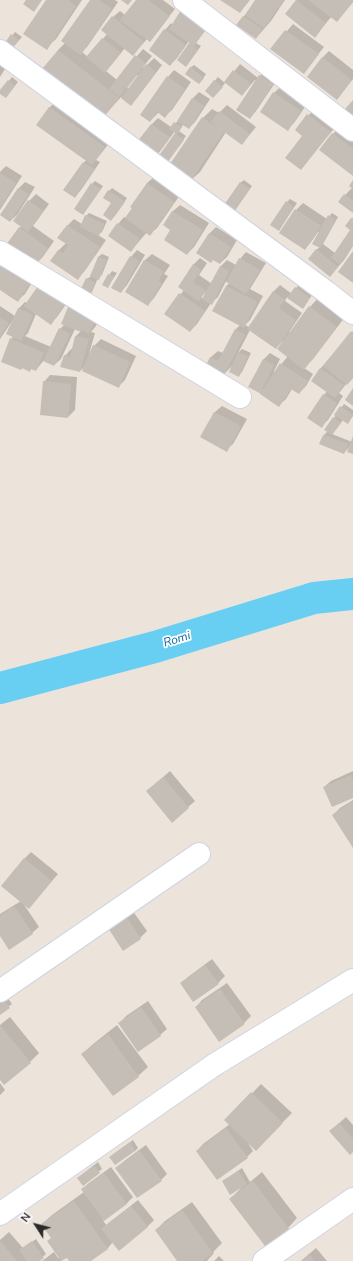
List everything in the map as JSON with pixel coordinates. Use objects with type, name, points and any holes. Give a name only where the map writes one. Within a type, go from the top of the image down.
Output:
[{"type":"street","points":[[184,0],[353,130]]},
{"type":"street","points":[[0,51],[353,313]]},
{"type":"street","points":[[0,252],[240,397]]},
{"type":"street","points":[[0,991],[199,854]]},
{"type":"street","points":[[0,1214],[214,1065],[353,980]]},
{"type":"street","points":[[264,1261],[353,1199]]},
{"type":"building","points":[[26,0],[42,0],[34,12],[23,4]]},
{"type":"building","points":[[46,0],[68,0],[76,6],[47,50],[23,34]]},
{"type":"building","points":[[90,0],[99,0],[112,9],[81,55],[61,41]]},
{"type":"building","points":[[121,0],[132,0],[128,5]]},
{"type":"building","points":[[136,0],[148,0],[170,16],[150,42],[120,20]]},
{"type":"building","points":[[220,0],[249,0],[240,13]]},
{"type":"building","points":[[255,0],[284,0],[264,28],[245,15]]},
{"type":"building","points":[[296,0],[326,23],[315,38],[285,14]]},
{"type":"building","points":[[308,0],[353,0],[353,2],[337,22]]},
{"type":"building","points":[[181,10],[207,28],[194,46],[169,29]]},
{"type":"building","points":[[112,16],[144,42],[133,56],[101,30]]},
{"type":"building","points":[[243,16],[262,29],[256,39],[236,25]]},
{"type":"building","points":[[164,29],[186,45],[170,66],[149,50]]},
{"type":"building","points":[[285,30],[319,54],[304,74],[270,49]]},
{"type":"building","points":[[11,34],[19,40],[12,49],[4,44]]},
{"type":"building","points":[[102,38],[121,53],[105,73],[86,57]]},
{"type":"building","points":[[189,43],[198,50],[186,67],[177,60]]},
{"type":"building","points":[[58,50],[119,98],[104,117],[42,69]]},
{"type":"building","points":[[135,55],[146,63],[119,97],[109,89]]},
{"type":"building","points":[[322,57],[352,80],[337,100],[307,77]]},
{"type":"building","points":[[146,64],[156,72],[131,106],[121,98]]},
{"type":"building","points":[[190,67],[204,78],[199,84],[185,74]]},
{"type":"building","points":[[233,70],[251,84],[242,96],[224,82]]},
{"type":"building","points":[[259,75],[273,84],[250,119],[236,110]]},
{"type":"building","points":[[167,76],[185,89],[165,118],[157,112],[150,122],[140,115]]},
{"type":"building","points":[[8,80],[15,86],[6,98],[0,94],[0,90]]},
{"type":"building","points":[[214,80],[223,87],[213,98],[205,91]]},
{"type":"building","points":[[273,92],[301,111],[288,131],[260,112]]},
{"type":"building","points":[[192,98],[204,106],[189,129],[177,121]]},
{"type":"building","points":[[353,100],[353,116],[345,109]]},
{"type":"building","points":[[49,107],[105,147],[92,165],[36,125]]},
{"type":"building","points":[[219,111],[250,134],[242,145],[224,132],[190,182],[168,167],[202,117],[219,129],[211,122]]},
{"type":"building","points":[[307,114],[331,132],[301,170],[285,158],[302,136],[295,130]]},
{"type":"building","points":[[174,122],[182,127],[177,135],[184,140],[167,163],[158,157],[175,133],[169,129]]},
{"type":"building","points":[[151,124],[170,137],[155,158],[145,151],[149,146],[147,144],[145,148],[137,142]]},
{"type":"building","points":[[332,133],[353,149],[353,176],[319,150]]},
{"type":"building","points":[[83,162],[94,169],[75,198],[63,190]]},
{"type":"building","points":[[0,173],[16,183],[0,208]]},
{"type":"building","points":[[353,180],[353,189],[349,186]]},
{"type":"building","points":[[240,182],[250,189],[234,212],[224,205]]},
{"type":"building","points":[[91,183],[101,189],[83,215],[74,209]]},
{"type":"building","points":[[147,183],[174,202],[150,236],[125,218],[132,208],[130,207]]},
{"type":"building","points":[[18,188],[29,194],[10,222],[0,215]]},
{"type":"building","points":[[108,190],[125,202],[111,221],[103,215],[111,203],[103,198]]},
{"type":"building","points":[[344,194],[353,201],[353,213],[338,202]]},
{"type":"building","points":[[28,200],[43,211],[28,232],[13,221]]},
{"type":"building","points":[[286,201],[294,207],[279,231],[270,225]]},
{"type":"building","points":[[295,209],[321,226],[305,250],[279,233]]},
{"type":"building","points":[[172,211],[203,230],[187,255],[164,240],[170,230],[163,225]]},
{"type":"building","points":[[85,215],[104,224],[99,236],[80,227]]},
{"type":"building","points":[[328,215],[336,220],[320,248],[312,244]]},
{"type":"building","points":[[351,218],[353,219],[353,245],[340,264],[331,258],[350,230],[345,226]]},
{"type":"building","points":[[117,223],[140,239],[131,252],[108,236]]},
{"type":"building","points":[[67,225],[100,247],[78,280],[50,261],[58,250],[63,253],[68,245],[57,238]]},
{"type":"building","points":[[19,227],[48,248],[35,266],[6,245]]},
{"type":"building","points":[[209,233],[231,247],[220,264],[213,260],[211,263],[196,253]]},
{"type":"building","points":[[316,249],[338,267],[330,277],[308,259]]},
{"type":"building","points":[[353,251],[353,283],[338,272]]},
{"type":"building","points":[[130,256],[139,261],[121,293],[111,288]]},
{"type":"building","points":[[98,257],[107,260],[99,280],[90,276]]},
{"type":"building","points":[[239,258],[260,270],[246,294],[226,282]]},
{"type":"building","points":[[144,260],[164,271],[158,281],[162,283],[148,306],[125,292]]},
{"type":"building","points":[[2,264],[30,283],[18,302],[0,290],[0,267]]},
{"type":"building","points":[[193,264],[201,270],[193,282],[206,291],[199,301],[178,287]]},
{"type":"building","points":[[220,266],[229,271],[212,305],[202,299]]},
{"type":"building","points":[[108,274],[114,277],[108,288],[102,285]]},
{"type":"building","points":[[86,278],[95,282],[89,297],[79,293]]},
{"type":"building","points":[[38,286],[65,304],[51,325],[24,306]]},
{"type":"building","points":[[226,286],[257,302],[244,328],[212,311]]},
{"type":"building","points":[[295,287],[310,298],[303,309],[287,298]]},
{"type":"building","points":[[273,291],[285,300],[279,308],[296,320],[276,349],[247,329]]},
{"type":"building","points":[[179,293],[205,311],[190,332],[164,314]]},
{"type":"building","points":[[69,305],[97,317],[89,334],[61,324]]},
{"type":"building","points":[[309,306],[337,327],[304,370],[277,349]]},
{"type":"building","points":[[18,308],[33,315],[21,341],[6,334]]},
{"type":"building","points":[[0,317],[9,323],[0,337]]},
{"type":"building","points":[[59,328],[70,334],[54,366],[43,361]]},
{"type":"building","points":[[235,329],[245,335],[224,375],[206,365],[210,357],[218,361]]},
{"type":"building","points":[[351,331],[353,333],[353,378],[347,385],[323,366]]},
{"type":"building","points":[[75,336],[89,339],[80,372],[60,367],[64,355],[70,357]]},
{"type":"building","points":[[10,338],[44,353],[36,371],[31,369],[30,372],[22,368],[21,370],[1,362]]},
{"type":"building","points":[[93,345],[130,362],[119,388],[82,371]]},
{"type":"building","points":[[238,352],[248,356],[239,377],[229,372]]},
{"type":"building","points":[[263,359],[274,365],[260,393],[248,387]]},
{"type":"building","points":[[280,363],[308,381],[299,394],[291,389],[279,407],[260,394]]},
{"type":"building","points":[[320,368],[344,385],[335,398],[311,381]]},
{"type":"building","points":[[43,381],[71,384],[68,418],[40,415]]},
{"type":"building","points":[[353,388],[353,406],[345,400]]},
{"type":"building","points":[[323,394],[337,403],[322,428],[307,418]]},
{"type":"building","points":[[340,406],[353,415],[348,424],[334,415]]},
{"type":"building","points":[[214,412],[241,426],[227,452],[200,437]]},
{"type":"building","points":[[333,417],[341,423],[332,435],[324,430]]},
{"type":"building","points":[[323,435],[348,444],[344,454],[319,444]]},
{"type":"building","points":[[353,436],[353,454],[347,452]]},
{"type":"building","points":[[351,775],[353,781],[353,798],[332,807],[323,787]]},
{"type":"building","points":[[163,777],[189,808],[172,823],[146,791]]},
{"type":"building","points":[[353,801],[353,848],[332,815]]},
{"type":"building","points":[[24,858],[52,881],[29,909],[1,886]]},
{"type":"building","points":[[14,906],[33,934],[9,950],[0,936],[0,916]]},
{"type":"building","points":[[126,916],[141,939],[123,951],[108,928]]},
{"type":"building","points":[[205,965],[219,984],[193,1002],[180,983]]},
{"type":"building","points":[[220,989],[245,1024],[219,1042],[195,1007]]},
{"type":"building","points":[[4,999],[10,1008],[0,1015],[0,1002]]},
{"type":"building","points":[[141,1007],[161,1036],[138,1052],[118,1023]]},
{"type":"building","points":[[0,1025],[31,1063],[4,1085],[0,1080]]},
{"type":"building","points":[[108,1034],[139,1077],[113,1096],[81,1054]]},
{"type":"building","points":[[251,1092],[283,1123],[256,1151],[224,1120]]},
{"type":"building","points":[[339,1123],[353,1139],[353,1152],[350,1155],[329,1131]]},
{"type":"building","points":[[226,1128],[248,1158],[217,1180],[196,1151]]},
{"type":"building","points":[[130,1142],[135,1151],[115,1165],[109,1157]]},
{"type":"building","points":[[139,1150],[162,1181],[137,1198],[115,1168]]},
{"type":"building","points":[[94,1165],[100,1173],[83,1186],[77,1178]]},
{"type":"building","points":[[238,1171],[247,1184],[230,1195],[222,1181]]},
{"type":"building","points":[[104,1173],[127,1204],[104,1221],[81,1189]]},
{"type":"building","points":[[253,1181],[289,1229],[265,1246],[229,1199]]},
{"type":"building","points":[[74,1201],[108,1249],[91,1261],[69,1261],[67,1258],[61,1261],[47,1241],[51,1238],[41,1224]]},
{"type":"building","points":[[131,1206],[148,1227],[119,1251],[101,1229]]},
{"type":"building","points":[[182,1210],[213,1253],[203,1260],[204,1261],[177,1261],[155,1230]]},
{"type":"building","points":[[0,1241],[17,1261],[0,1261]]},
{"type":"building","points":[[32,1241],[44,1258],[40,1261],[27,1261],[19,1250]]},
{"type":"building","points":[[309,1254],[315,1261],[301,1261]]},
{"type":"waterway","name":"Romi","points":[[0,688],[155,647],[314,598],[353,594]]}]
